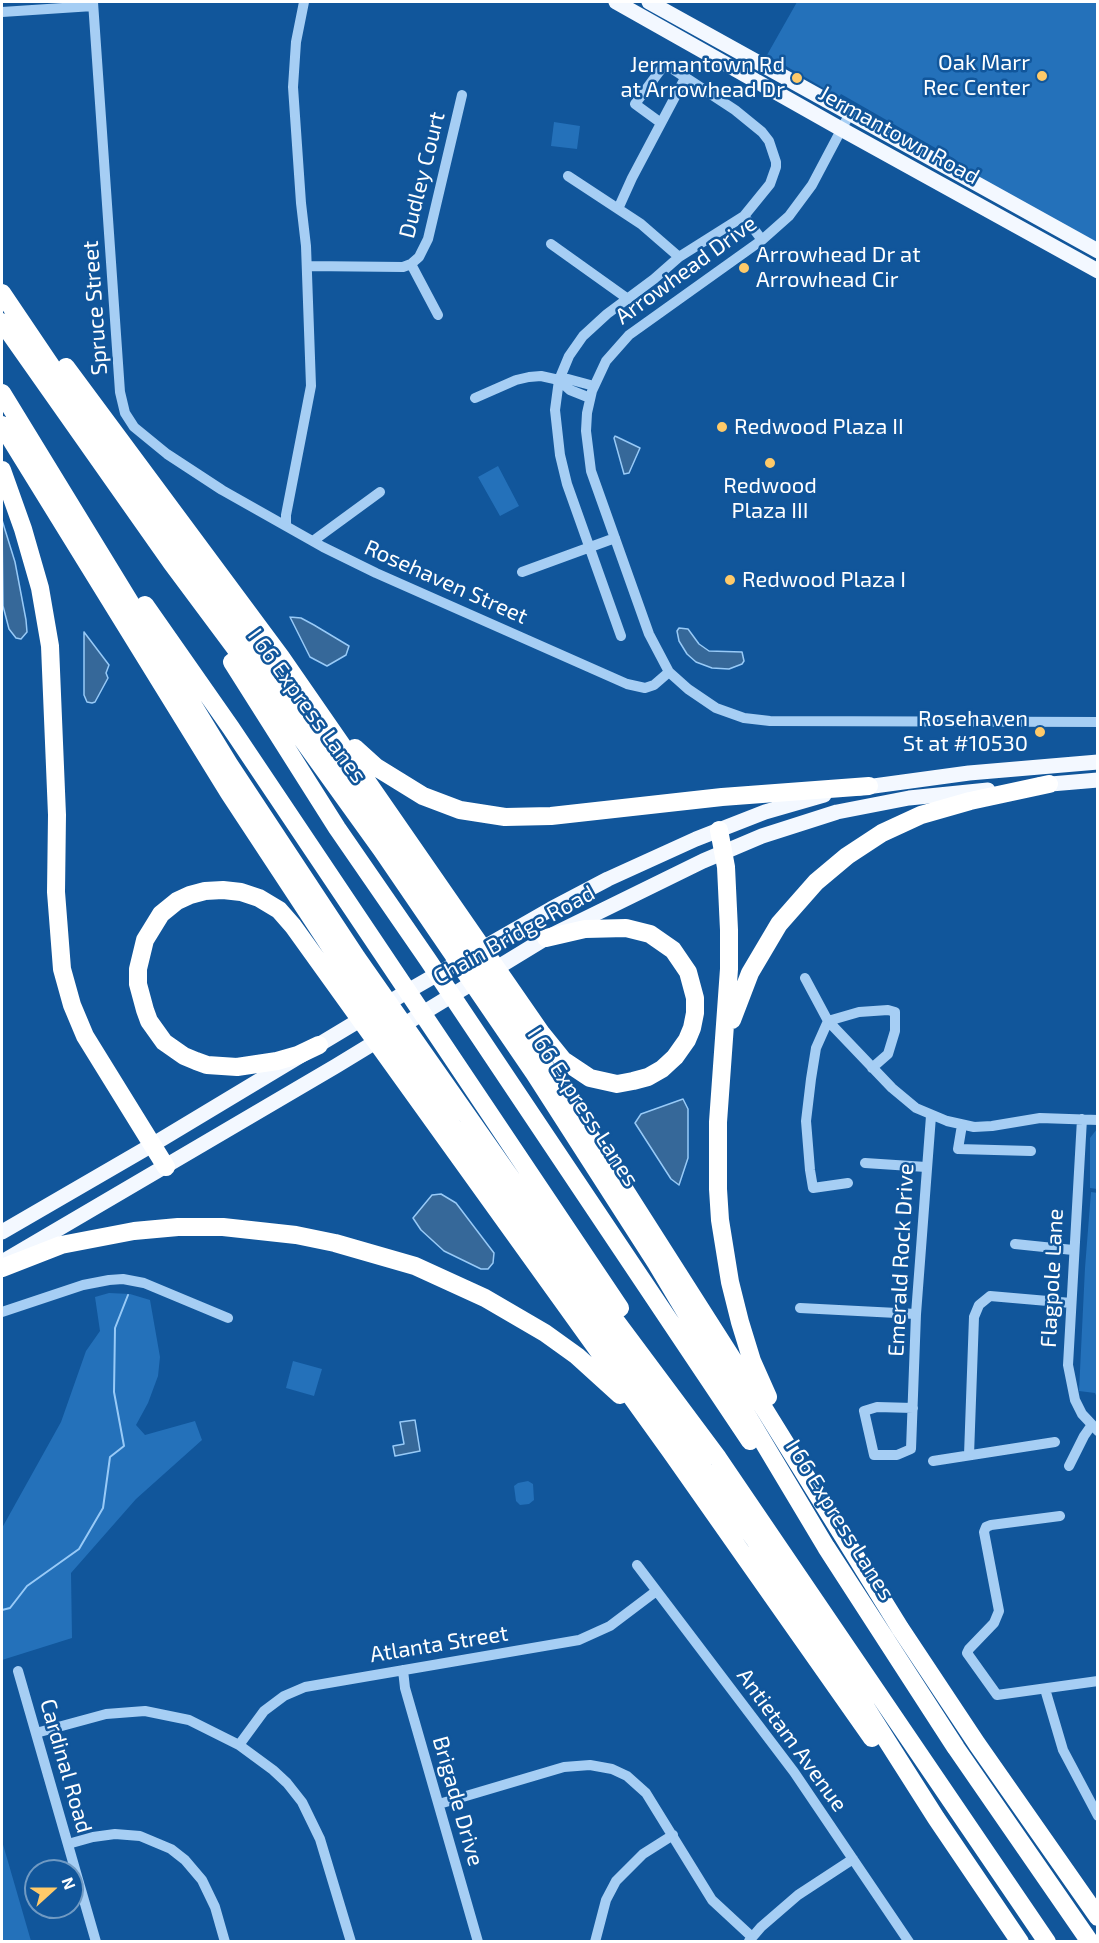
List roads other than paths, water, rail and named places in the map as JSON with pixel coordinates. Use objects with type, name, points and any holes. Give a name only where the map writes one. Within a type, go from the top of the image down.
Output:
[{"type":"highway","points":[[2,293],[85,416],[270,669],[432,898],[574,1110],[748,1383],[900,1628],[977,1744],[1098,1917]]},
{"type":"highway","name":"I 66 Express Lanes","points":[[2,322],[171,562],[381,849],[534,1073],[656,1263],[826,1547],[956,1748],[1090,1941]]},
{"type":"highway","points":[[24,327],[59,358],[281,657],[547,1041],[563,1060],[590,1078],[617,1083],[633,1082],[648,1077],[662,1069],[675,1057],[692,1028],[695,998],[688,972],[673,950],[650,934],[626,928],[585,929],[546,939]]},
{"type":"highway","points":[[2,393],[229,764],[357,958],[539,1218],[718,1458]]},
{"type":"highway","points":[[2,425],[229,794],[322,936],[454,1128],[603,1329],[754,1540],[1016,1936]]},
{"type":"highway","points":[[2,470],[23,529],[40,588],[50,646],[57,814],[56,892],[62,969],[72,1005],[85,1036],[166,1167]]},
{"type":"highway","points":[[53,476],[231,728],[718,1458],[1047,1941]]},
{"type":"highway","points":[[171,562],[186,594],[214,632],[337,828],[786,1494],[826,1547]]},
{"type":"highway","points":[[281,657],[348,741],[376,767],[423,796],[460,810],[505,817],[551,816],[722,797],[869,786]]},
{"type":"highway","points":[[722,1053],[741,994],[770,938],[790,909],[830,869],[882,833],[921,815],[970,801],[1049,784]]},
{"type":"highway","points":[[719,830],[724,851],[729,897],[729,969],[718,1122],[717,1189],[720,1220],[730,1282],[752,1361],[768,1397],[800,1450],[820,1500]]},
{"type":"highway","points":[[319,1045],[277,1061],[237,1067],[207,1065],[174,1050],[164,1042],[149,1021],[138,984],[139,958],[154,922],[177,902],[205,891],[241,892],[259,898],[279,910],[312,951],[671,1452],[902,1782],[1016,1936]]},
{"type":"highway","points":[[2,1268],[61,1245],[96,1237],[178,1227],[223,1227],[287,1233],[379,1255],[448,1280],[485,1298],[544,1333],[577,1356],[609,1384],[671,1452]]},
{"type":"main road","name":"Jermantown Road","points":[[616,2],[1098,271]]},
{"type":"main road","name":"Jermantown Road","points":[[649,2],[1098,251]]},
{"type":"main road","name":"Chain Bridge Road","points":[[2,1232],[495,940],[599,884],[719,830],[803,800],[869,786],[969,773],[1098,762]]},
{"type":"main road","name":"Chain Bridge Road","points":[[2,1262],[367,1048],[456,1003],[509,961],[546,939],[724,851],[794,825],[861,806],[917,797],[1098,780]]},
{"type":"street","points":[[286,526],[286,515],[311,386],[308,266],[293,87],[296,42],[304,2]]},
{"type":"street","points":[[2,12],[93,4]]},
{"type":"street","name":"Spruce Street","points":[[93,4],[120,392],[125,413],[141,435],[167,454],[222,490],[286,526]]},
{"type":"street","points":[[621,636],[567,484],[560,455],[555,410],[559,381],[569,356],[583,336],[607,314],[679,257],[744,216],[770,184],[776,162],[769,141],[762,132],[735,110],[664,64],[635,104],[661,123]]},
{"type":"street","points":[[618,209],[685,78]]},
{"type":"street","name":"Dudley Court","points":[[308,266],[403,267],[419,257],[428,239],[462,95]]},
{"type":"street","name":"Arrowhead Drive","points":[[669,672],[649,634],[591,471],[586,431],[590,398],[606,361],[629,334],[780,226],[812,185],[849,114]]},
{"type":"street","points":[[568,176],[641,224],[679,257]]},
{"type":"street","points":[[744,216],[762,240]]},
{"type":"street","points":[[551,244],[628,298]]},
{"type":"street","points":[[411,264],[438,315]]},
{"type":"street","points":[[475,398],[516,380],[541,376],[559,381],[570,390],[590,398]]},
{"type":"street","points":[[559,381],[568,379],[594,386]]},
{"type":"street","points":[[313,541],[380,492]]},
{"type":"street","name":"Rosehaven Street","points":[[286,526],[381,575],[627,684],[645,688],[654,685],[669,672]]},
{"type":"street","points":[[522,572],[615,538]]},
{"type":"street","points":[[669,672],[688,689],[716,708],[744,718],[758,720],[1098,722]]},
{"type":"street","points":[[805,978],[828,1021],[908,1103],[931,1116],[962,1125],[992,1126],[1040,1118],[1098,1120]]},
{"type":"street","points":[[848,1184],[813,1188],[810,1170],[806,1121],[811,1079],[816,1048],[828,1021],[859,1012],[888,1010],[896,1012],[895,1031],[888,1054],[872,1068]]},
{"type":"street","name":"Emerald Rock Drive","points":[[913,1408],[877,1407],[864,1411],[874,1455],[897,1455],[911,1449],[913,1408],[916,1314],[931,1116]]},
{"type":"street","name":"Flagpole Lane","points":[[1082,1119],[1068,1359],[1070,1384],[1079,1408],[1095,1428]]},
{"type":"street","points":[[962,1125],[957,1149],[1031,1151]]},
{"type":"street","points":[[865,1163],[926,1167]]},
{"type":"street","points":[[1015,1244],[1073,1250]]},
{"type":"street","points":[[2,1312],[83,1285],[123,1279],[154,1287],[228,1318]]},
{"type":"street","points":[[969,1455],[974,1317],[979,1305],[990,1296],[1071,1303]]},
{"type":"street","points":[[800,1308],[916,1314]]},
{"type":"street","points":[[1069,1466],[1084,1436],[1095,1428]]},
{"type":"street","points":[[933,1461],[1056,1442]]},
{"type":"street","points":[[1060,1516],[986,1527],[984,1532],[999,1611],[994,1623],[967,1653],[997,1695],[1098,1681]]},
{"type":"street","name":"Antietam Avenue","points":[[637,1565],[655,1592],[795,1772],[909,1941]]},
{"type":"street","name":"Atlanta Street","points":[[239,1745],[264,1711],[292,1692],[318,1683],[579,1640],[610,1626],[655,1592]]},
{"type":"street","name":"Brigade Drive","points":[[403,1670],[405,1688],[478,1941]]},
{"type":"street","name":"Cardinal Road","points":[[18,1671],[96,1941]]},
{"type":"street","points":[[1045,1689],[1064,1750],[1094,1801],[1098,1816]]},
{"type":"street","points":[[36,1732],[106,1714],[145,1711],[189,1720],[239,1745],[287,1782],[308,1812],[322,1844],[351,1941]]},
{"type":"street","points":[[439,1804],[564,1767],[599,1766],[622,1773],[640,1786],[712,1900],[751,1939],[798,1895],[853,1859]]},
{"type":"street","points":[[69,1844],[115,1834],[140,1836],[171,1849],[185,1860],[202,1880],[215,1907],[225,1941]]},
{"type":"street","points":[[595,1941],[606,1900],[616,1881],[643,1854],[673,1835]]},
{"type":"waterway","points":[[2,1610],[10,1608],[27,1586],[79,1549],[103,1508],[110,1457],[124,1446],[114,1392],[115,1328],[128,1295]]},
{"type":"place","name":"Oak Marr Rec Center","points":[[1042,76]]},
{"type":"place","name":"Jermantown Rd at Arrowhead Dr","points":[[797,78]]},
{"type":"place","name":"Arrowhead Dr at Arrowhead Cir","points":[[744,268]]},
{"type":"place","name":"Redwood Plaza II","points":[[722,427]]},
{"type":"place","name":"Redwood Plaza III","points":[[770,463]]},
{"type":"place","name":"Redwood Plaza I","points":[[730,580]]},
{"type":"place","name":"Rosehaven St at #10530","points":[[1040,732]]}]
